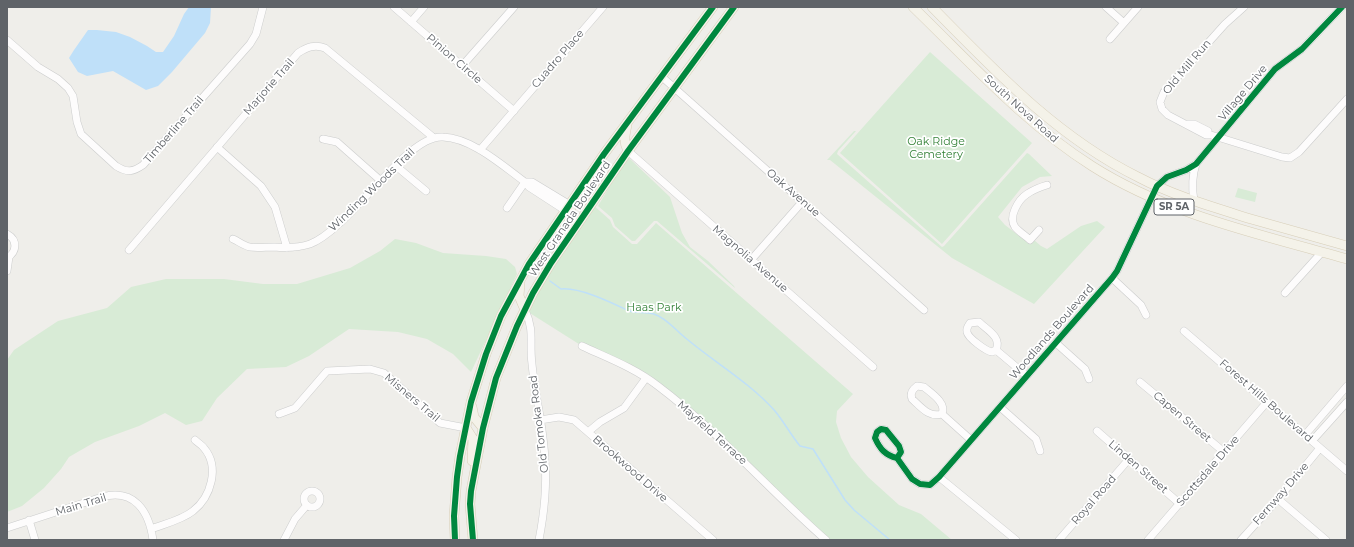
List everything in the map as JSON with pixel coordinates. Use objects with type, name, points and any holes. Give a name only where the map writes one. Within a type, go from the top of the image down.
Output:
[{"type":"main road","name":"West Granada Boulevard","points":[[455,540],[454,516],[457,476],[471,402],[501,316],[520,280],[604,154],[713,7]]},
{"type":"main road","name":"West Granada Boulevard","points":[[473,540],[470,504],[471,491],[483,428],[491,395],[502,361],[525,310],[545,273],[628,151],[734,7]]},
{"type":"main road","name":"South Nova Road","points":[[913,7],[1022,113],[1058,143],[1092,166],[1120,182],[1152,197],[1205,218],[1347,259]]},
{"type":"main road","name":"South Nova Road","points":[[926,7],[935,10],[1030,104],[1059,128],[1090,150],[1123,169],[1157,186],[1194,201],[1344,246]]},
{"type":"main road","points":[[628,121],[624,138],[628,151]]},
{"type":"main road","points":[[568,208],[572,221],[568,239]]},
{"type":"main road","points":[[1322,252],[1344,246]]},
{"type":"main road","points":[[520,280],[519,296],[525,310]]},
{"type":"main road","points":[[471,402],[474,417],[483,428]]},
{"type":"main road","points":[[466,428],[473,439],[471,491]]},
{"type":"street","name":"Timberline Trail","points":[[7,40],[38,67],[58,79],[68,88],[73,96],[77,122],[81,134],[116,166],[129,172],[136,171],[144,166],[250,44],[256,34],[263,7]]},
{"type":"street","name":"Pinion Circle","points":[[394,7],[514,111]]},
{"type":"street","points":[[411,22],[424,7]]},
{"type":"street","points":[[462,66],[514,7]]},
{"type":"street","name":"Cuadro Place","points":[[480,150],[603,7]]},
{"type":"street","points":[[1106,7],[1124,23]]},
{"type":"street","points":[[1110,39],[1138,7]]},
{"type":"street","name":"Old Mill Run","points":[[1244,7],[1226,24],[1164,92],[1160,102],[1162,109],[1168,115],[1188,124],[1194,124],[1208,131],[1214,137],[1290,158],[1299,152],[1347,99]]},
{"type":"street","name":"Village Drive","points":[[1157,186],[1167,178],[1196,164],[1214,137],[1275,69],[1302,49],[1342,7]]},
{"type":"street","name":"Marjorie Trail","points":[[128,250],[298,53],[304,48],[318,45],[325,48],[434,138]]},
{"type":"street","name":"Oak Avenue","points":[[661,76],[924,310]]},
{"type":"street","points":[[1022,113],[1030,104]]},
{"type":"street","points":[[434,138],[443,136],[462,141],[480,150],[526,182],[532,182],[568,208]]},
{"type":"street","name":"Winding Woods Trail","points":[[233,239],[248,246],[287,248],[300,247],[312,243],[329,232],[410,152],[434,138]]},
{"type":"street","points":[[323,139],[337,142],[382,181]]},
{"type":"street","points":[[217,147],[261,186],[275,207],[287,248]]},
{"type":"street","name":"Magnolia Avenue","points":[[628,151],[873,367]]},
{"type":"street","points":[[1194,201],[1193,176],[1196,164]]},
{"type":"street","points":[[396,166],[426,191]]},
{"type":"street","points":[[507,208],[526,182]]},
{"type":"street","points":[[1039,230],[1030,240],[1015,227],[1012,219],[1014,209],[1025,195],[1047,185]]},
{"type":"street","name":"Woodlands Boulevard","points":[[939,477],[1112,278],[1117,271],[1157,186]]},
{"type":"street","points":[[751,260],[803,201]]},
{"type":"street","points":[[7,234],[15,243],[14,251],[8,258],[7,271]]},
{"type":"street","points":[[1285,293],[1322,252]]},
{"type":"street","points":[[1112,278],[1141,305],[1146,315]]},
{"type":"street","name":"Old Tomoka Road","points":[[525,310],[532,328],[532,363],[545,459],[546,480],[539,540]]},
{"type":"street","points":[[978,322],[997,338],[998,345],[996,350],[992,352],[985,350],[967,335],[967,330],[970,323],[978,322]]},
{"type":"street","name":"Forest Hills Boulevard","points":[[1184,331],[1347,471]]},
{"type":"street","points":[[1056,343],[1085,369],[1089,379]]},
{"type":"street","name":"Mayfield Terrace","points":[[582,346],[619,363],[658,386],[708,428],[744,461],[806,523],[826,540]]},
{"type":"street","points":[[996,350],[1027,376]]},
{"type":"street","name":"Misners Trail","points":[[279,414],[295,408],[327,371],[370,369],[384,373],[440,423],[466,428]]},
{"type":"street","points":[[588,432],[600,422],[624,408],[646,378]]},
{"type":"street","name":"Capen Street","points":[[1140,382],[1224,452]]},
{"type":"street","points":[[917,386],[924,387],[940,400],[943,408],[942,414],[935,416],[929,414],[912,399],[911,396],[913,390],[917,386]]},
{"type":"street","points":[[1306,435],[1347,386]]},
{"type":"street","name":"Scottsdale Drive","points":[[1148,540],[1267,402]]},
{"type":"street","points":[[1312,441],[1347,402]]},
{"type":"street","points":[[1000,407],[1036,439],[1040,451]]},
{"type":"street","points":[[942,414],[971,440]]},
{"type":"street","name":"Brookwood Drive","points":[[540,420],[558,418],[574,420],[713,540]]},
{"type":"street","name":"Linden Street","points":[[1097,431],[1180,504]]},
{"type":"street","points":[[151,529],[175,521],[193,512],[206,498],[211,485],[212,470],[210,458],[204,448],[195,440]]},
{"type":"street","name":"Fernway Drive","points":[[1241,540],[1278,499],[1320,448]]},
{"type":"street","points":[[897,458],[912,479],[920,484],[930,485],[939,477],[1016,540]]},
{"type":"street","name":"Royal Road","points":[[1059,540],[1129,459]]},
{"type":"street","name":"Main Trail","points":[[7,528],[29,520],[116,495],[127,497],[140,505],[146,514],[154,540]]},
{"type":"street","points":[[1278,499],[1326,540]]},
{"type":"street","points":[[284,540],[295,519],[307,505]]},
{"type":"street","points":[[29,520],[35,540]]},
{"type":"green space","name":"Oak Ridge Cemetery","points":[[930,52],[1032,143],[942,244],[840,153]]},
{"type":"green space","points":[[854,131],[856,131],[837,154],[942,247],[1027,153],[1052,176],[1040,177],[1022,187],[998,217],[1005,225],[1018,235],[1034,240],[1047,249],[1081,226],[1097,221],[1105,227],[1034,304],[952,258],[830,160],[827,160]]},
{"type":"green space","points":[[629,158],[670,197],[682,233],[690,247],[708,261],[735,288],[657,221],[654,221],[635,241],[632,241],[615,226],[612,218],[598,206],[618,172]]},
{"type":"green space","points":[[1238,188],[1257,193],[1255,202],[1235,197]]},
{"type":"green space","name":"Haas Park","points":[[592,204],[610,220],[613,227],[632,244],[637,244],[656,223],[853,394],[837,411],[836,422],[841,438],[851,457],[868,477],[899,505],[921,514],[952,540],[826,540],[658,385],[582,346],[525,310]]},
{"type":"green space","points":[[395,239],[416,243],[443,253],[506,259],[515,267],[517,274],[471,372],[453,354],[427,339],[398,332],[349,329],[309,356],[286,367],[247,369],[217,398],[202,421],[186,425],[165,413],[139,426],[95,442],[69,457],[61,469],[44,488],[22,506],[7,512],[7,360],[14,350],[58,321],[107,308],[131,287],[166,279],[224,279],[263,284],[297,284],[350,268],[380,251]]},
{"type":"water","points":[[189,7],[211,7],[210,23],[205,33],[158,86],[146,90],[113,71],[87,76],[78,72],[69,58],[88,30],[116,32],[130,37],[156,52],[163,52],[174,36],[184,14]]},
{"type":"waterway","points":[[550,281],[561,289],[577,290],[603,299],[630,311],[654,314],[668,322],[699,349],[755,391],[775,411],[800,446],[813,449],[845,500],[854,510],[890,540]]},
{"type":"cycle path","points":[[455,540],[454,516],[457,477],[471,402],[486,354],[501,316],[529,264],[604,154],[713,7]]},
{"type":"cycle path","points":[[473,540],[470,504],[471,491],[483,428],[496,378],[517,326],[533,293],[551,263],[628,151],[734,7]]},
{"type":"cycle path","points":[[897,458],[886,453],[877,442],[875,438],[877,432],[881,429],[886,430],[899,446],[901,452],[897,458],[912,479],[920,484],[930,485],[939,477],[1112,278],[1117,271],[1157,186],[1167,177],[1186,170],[1196,164],[1275,69],[1302,49],[1342,7]]}]
